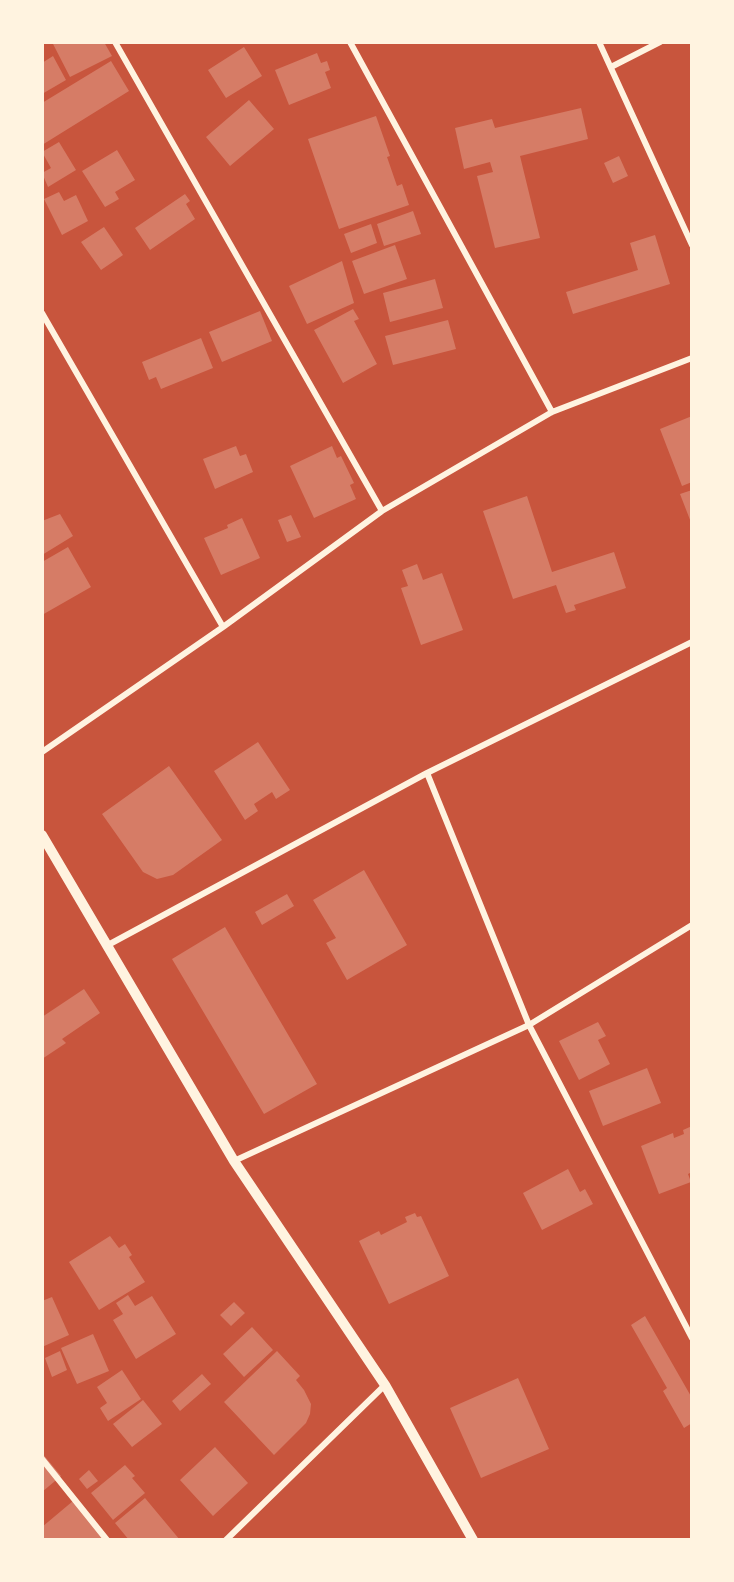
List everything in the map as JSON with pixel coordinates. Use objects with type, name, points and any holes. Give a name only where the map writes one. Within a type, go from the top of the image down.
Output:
[{"type":"street","points":[[115,42],[382,511]]},
{"type":"street","points":[[350,42],[552,412]]},
{"type":"street","points":[[599,42],[692,244]]},
{"type":"street","points":[[611,67],[660,42]]},
{"type":"street","points":[[42,313],[223,627]]},
{"type":"street","points":[[42,753],[223,627],[382,511],[552,412],[692,358]]},
{"type":"street","points":[[108,945],[427,773],[692,642]]},
{"type":"street","points":[[427,773],[529,1026],[692,1338]]},
{"type":"street","points":[[42,835],[234,1161],[385,1385],[473,1540]]},
{"type":"street","points":[[234,1161],[529,1026],[692,925]]},
{"type":"street","points":[[226,1540],[385,1385]]},
{"type":"street","points":[[42,1459],[107,1540]]},
{"type":"building","points":[[52,42],[104,42],[112,56],[70,77]]},
{"type":"building","points":[[244,47],[262,76],[226,98],[208,70]]},
{"type":"building","points":[[317,53],[321,63],[327,61],[330,70],[325,72],[331,88],[289,105],[275,70]]},
{"type":"building","points":[[53,56],[66,80],[42,94],[42,63]]},
{"type":"building","points":[[111,61],[129,91],[42,145],[42,103]]},
{"type":"building","points":[[249,100],[274,129],[230,166],[206,137]]},
{"type":"building","points":[[581,108],[588,139],[520,156],[540,238],[495,248],[477,176],[493,172],[490,162],[464,169],[455,128],[492,119],[495,128]]},
{"type":"building","points":[[376,116],[390,156],[387,157],[397,186],[402,184],[409,205],[339,229],[308,139]]},
{"type":"building","points":[[59,142],[76,170],[48,187],[42,173],[51,168],[42,152]]},
{"type":"building","points":[[117,150],[135,180],[115,192],[119,199],[105,207],[82,171]]},
{"type":"building","points":[[619,156],[628,176],[613,183],[604,163]]},
{"type":"building","points":[[59,192],[64,201],[76,195],[88,221],[62,235],[44,199]]},
{"type":"building","points":[[185,194],[190,201],[186,204],[195,219],[150,250],[135,228]]},
{"type":"building","points":[[413,211],[421,234],[384,246],[377,224]]},
{"type":"building","points":[[371,224],[377,243],[351,253],[344,234]]},
{"type":"building","points":[[104,227],[123,255],[101,270],[81,242]]},
{"type":"building","points":[[655,235],[670,284],[573,314],[566,292],[638,270],[630,243]]},
{"type":"building","points":[[395,245],[407,279],[364,294],[352,261]]},
{"type":"building","points":[[342,261],[354,303],[307,324],[289,286]]},
{"type":"building","points":[[435,279],[443,308],[390,322],[383,293]]},
{"type":"building","points":[[353,309],[359,319],[354,321],[377,364],[343,383],[314,330]]},
{"type":"building","points":[[260,311],[272,341],[222,362],[209,332]]},
{"type":"building","points":[[448,320],[456,349],[393,365],[385,336]]},
{"type":"building","points":[[201,338],[213,368],[161,389],[156,377],[149,380],[142,362]]},
{"type":"building","points":[[692,416],[692,482],[682,486],[660,429]]},
{"type":"building","points":[[236,446],[240,456],[246,454],[253,472],[215,489],[203,459]]},
{"type":"building","points":[[332,446],[337,458],[341,456],[354,483],[350,485],[356,499],[314,518],[290,466]]},
{"type":"building","points":[[692,490],[692,525],[680,494]]},
{"type":"building","points":[[527,496],[552,572],[614,552],[626,588],[574,605],[576,610],[566,613],[556,585],[513,599],[483,511]]},
{"type":"building","points":[[60,514],[73,536],[42,555],[42,521]]},
{"type":"building","points":[[291,515],[301,537],[287,542],[278,520]]},
{"type":"building","points":[[242,518],[260,558],[221,575],[204,538],[228,528],[227,525]]},
{"type":"building","points":[[68,547],[91,587],[42,615],[42,562]]},
{"type":"building","points":[[417,564],[423,580],[442,573],[463,630],[421,645],[401,588],[408,586],[402,570]]},
{"type":"building","points":[[258,742],[290,790],[276,799],[272,792],[254,804],[258,811],[245,820],[214,771]]},
{"type":"building","points":[[169,766],[222,840],[173,875],[157,879],[143,872],[102,814]]},
{"type":"building","points":[[364,870],[407,945],[347,980],[326,943],[336,938],[313,900]]},
{"type":"building","points":[[287,894],[294,906],[262,925],[255,912]]},
{"type":"building","points":[[225,927],[317,1084],[264,1114],[172,959]]},
{"type":"building","points":[[84,989],[100,1013],[62,1039],[66,1043],[42,1059],[42,1017]]},
{"type":"building","points":[[598,1022],[606,1036],[598,1040],[610,1064],[579,1080],[559,1041]]},
{"type":"building","points":[[647,1068],[661,1103],[603,1126],[589,1091]]},
{"type":"building","points":[[692,1126],[692,1172],[688,1174],[691,1182],[659,1194],[641,1146],[673,1133],[674,1138],[684,1134],[683,1130]]},
{"type":"building","points":[[568,1169],[580,1192],[585,1189],[593,1204],[542,1230],[523,1193]]},
{"type":"building","points":[[415,1213],[417,1217],[421,1216],[449,1276],[389,1304],[359,1241],[379,1231],[381,1235],[407,1222],[405,1217]]},
{"type":"building","points":[[110,1236],[119,1248],[125,1244],[132,1255],[129,1257],[145,1282],[99,1310],[69,1262]]},
{"type":"building","points":[[128,1295],[135,1306],[152,1296],[176,1334],[136,1359],[113,1320],[123,1314],[116,1303]]},
{"type":"building","points":[[52,1297],[69,1335],[42,1347],[42,1301]]},
{"type":"building","points":[[234,1302],[245,1313],[231,1326],[220,1315]]},
{"type":"building","points":[[645,1316],[692,1398],[692,1423],[684,1428],[663,1391],[667,1388],[631,1325]]},
{"type":"building","points":[[252,1327],[273,1350],[244,1377],[223,1354]]},
{"type":"building","points":[[93,1334],[109,1371],[77,1384],[61,1348]]},
{"type":"building","points":[[60,1351],[67,1370],[52,1377],[45,1358]]},
{"type":"building","points":[[277,1351],[300,1376],[296,1380],[311,1404],[306,1423],[274,1455],[224,1402]]},
{"type":"building","points":[[122,1370],[141,1399],[108,1421],[100,1408],[107,1403],[97,1387]]},
{"type":"building","points":[[202,1374],[211,1384],[180,1411],[172,1401]]},
{"type":"building","points":[[518,1378],[549,1449],[481,1478],[450,1408]]},
{"type":"building","points":[[143,1400],[162,1424],[132,1447],[113,1424]]},
{"type":"building","points":[[215,1447],[248,1483],[213,1516],[180,1480]]},
{"type":"building","points":[[42,1453],[61,1476],[42,1492]]},
{"type":"building","points":[[125,1465],[135,1476],[132,1478],[145,1493],[113,1520],[91,1493]]},
{"type":"building","points":[[89,1470],[98,1481],[87,1489],[79,1479]]},
{"type":"building","points":[[145,1498],[180,1540],[129,1540],[115,1523]]},
{"type":"building","points":[[73,1501],[105,1540],[42,1540],[42,1527]]}]
